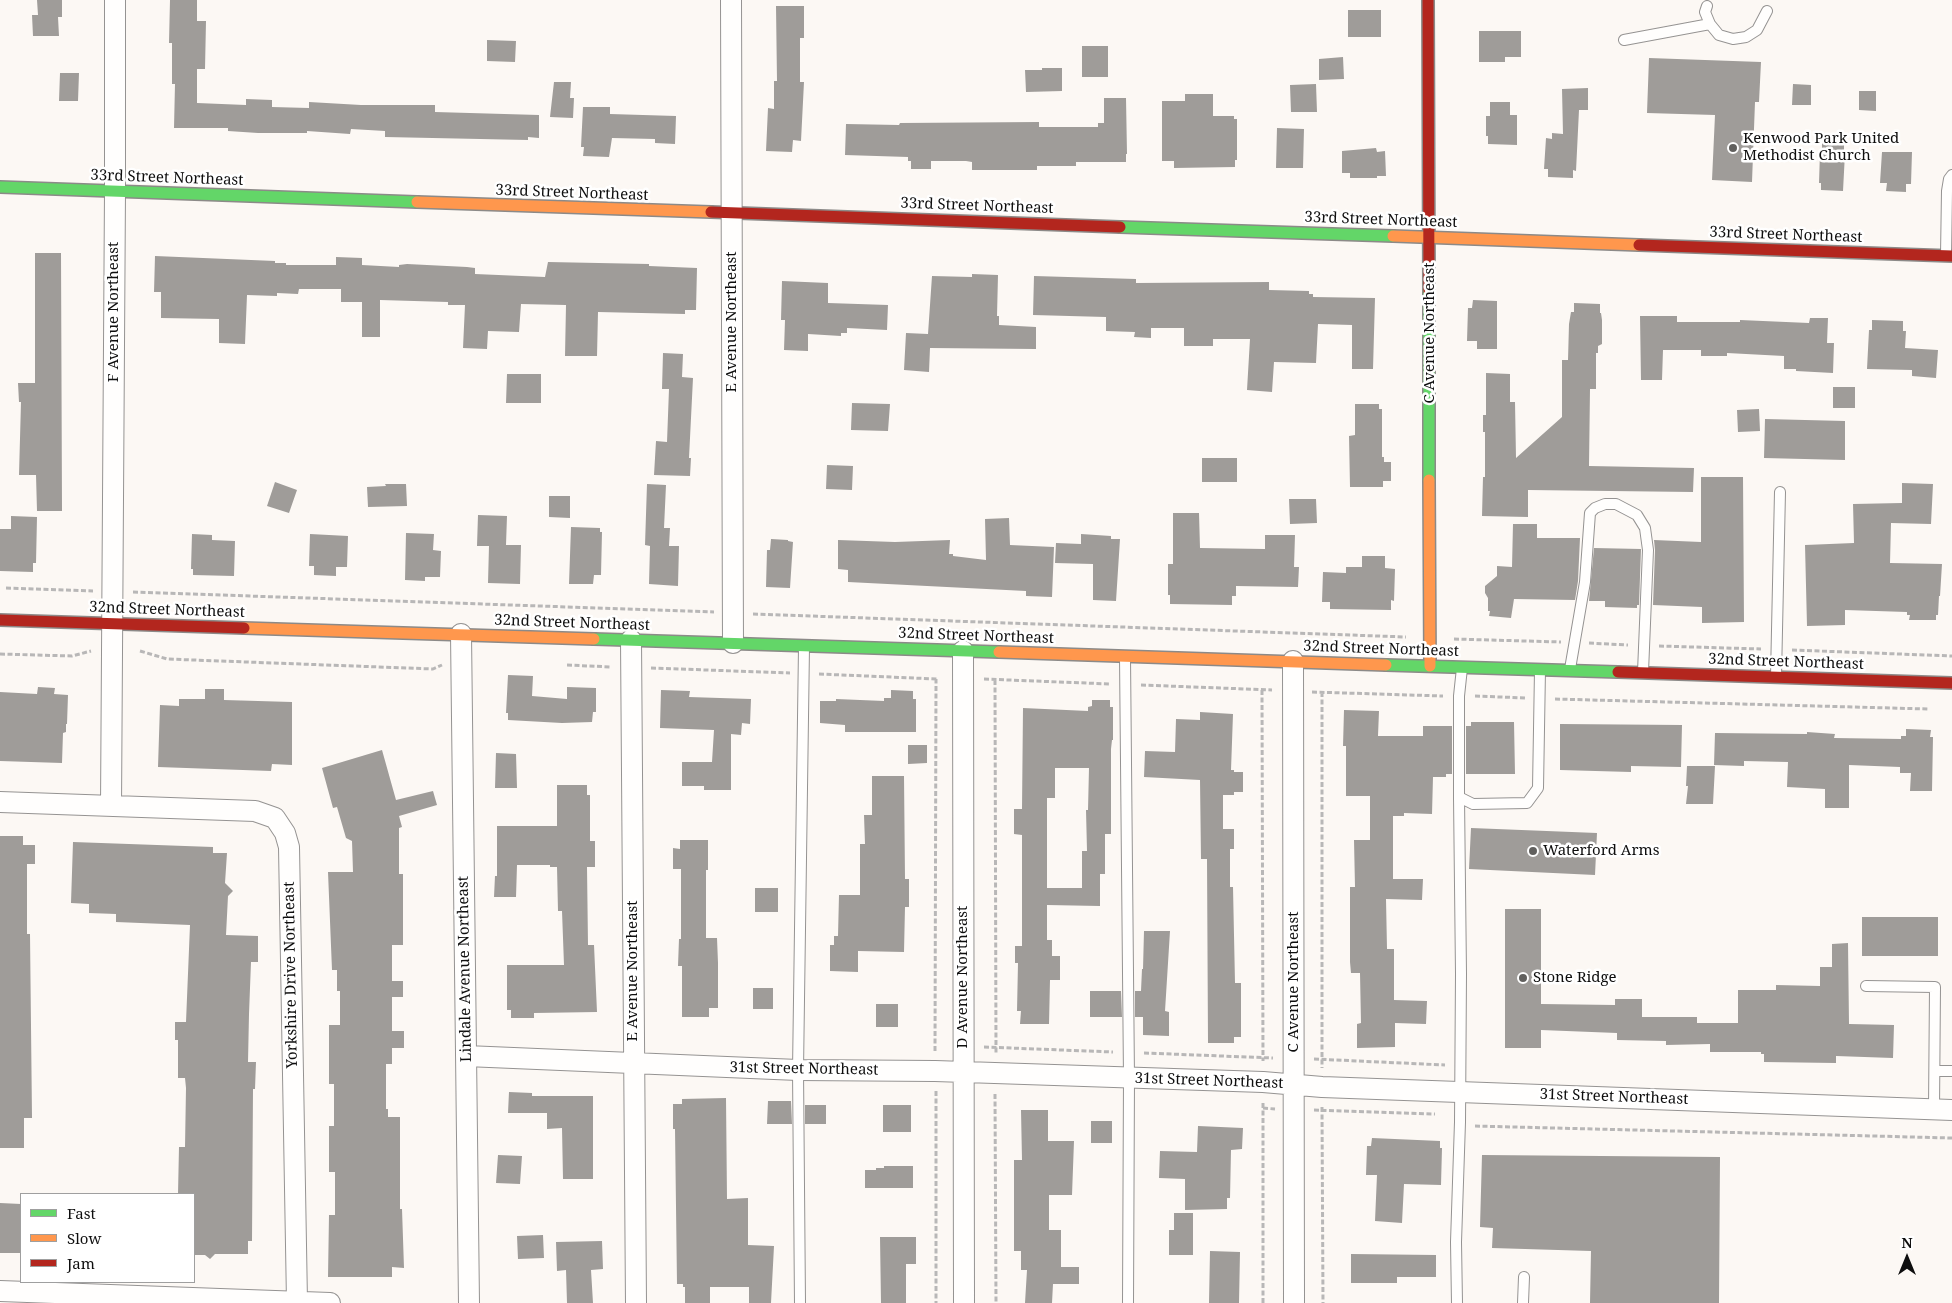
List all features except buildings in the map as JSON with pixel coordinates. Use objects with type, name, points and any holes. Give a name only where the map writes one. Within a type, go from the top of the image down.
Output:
[{"type":"street","name":"F Avenue Northeast","points":[[111,806],[115,0]]},
{"type":"street","name":"E Avenue Northeast","points":[[731,0],[733,643]]},
{"type":"street","name":"C Avenue Northeast","points":[[1428,0],[1430,666]]},
{"type":"street","name":"33rd Street Northeast","points":[[0,187],[1949,256]]},
{"type":"street","name":"32nd Street Northeast","points":[[0,620],[1952,683]]},
{"type":"street","name":"Lindale Avenue Northeast","points":[[460,634],[469,1303]]},
{"type":"street","name":"E Avenue Northeast","points":[[631,640],[636,1303]]},
{"type":"street","name":"D Avenue Northeast","points":[[963,651],[964,1303]]},
{"type":"street","name":"C Avenue Northeast","points":[[1293,661],[1294,1303]]},
{"type":"street","name":"Yorkshire Drive Northeast","points":[[0,802],[255,811],[275,818],[286,833],[289,848],[297,1302]]},
{"type":"street","name":"31st Street Northeast","points":[[466,1056],[798,1070],[964,1072],[1943,1109]]},
{"type":"street","points":[[0,1291],[330,1303]]},
{"type":"lane","points":[[1707,6],[1705,12],[1710,24],[1719,35],[1733,39],[1746,38],[1757,30],[1767,11]]},
{"type":"lane","points":[[1624,40],[1710,24]]},
{"type":"lane","points":[[1949,256],[1948,191],[1949,180],[1952,175]]},
{"type":"lane","points":[[1776,677],[1780,492]]},
{"type":"lane","points":[[1570,670],[1586,582],[1590,513],[1595,508],[1606,504],[1616,504],[1637,515],[1645,528],[1648,550],[1643,673]]},
{"type":"lane","points":[[800,1303],[798,1070],[804,646]]},
{"type":"lane","points":[[1125,656],[1129,1078],[1128,1303]]},
{"type":"lane","points":[[1457,1303],[1456,1242],[1460,1122],[1461,964],[1459,696],[1462,667]]},
{"type":"lane","points":[[1459,798],[1472,804],[1526,803],[1538,788],[1538,698],[1540,669]]},
{"type":"lane","points":[[1866,986],[1935,987],[1934,1071],[1943,1109]]},
{"type":"lane","points":[[1934,1071],[1952,1071]]},
{"type":"lane","points":[[1523,1303],[1524,1277]]},
{"type":"path","points":[[6,588],[100,591]]},
{"type":"path","points":[[127,591],[716,612]]},
{"type":"path","points":[[750,614],[1410,637]]},
{"type":"path","points":[[1446,638],[1952,656]]},
{"type":"path","points":[[0,654],[72,656],[97,650]]},
{"type":"path","points":[[140,651],[167,659],[433,669],[440,667],[445,662]]},
{"type":"path","points":[[935,1056],[936,679]]},
{"type":"path","points":[[995,680],[996,1058]]},
{"type":"path","points":[[1322,684],[1322,1070]]},
{"type":"path","points":[[1262,690],[1263,1067]]},
{"type":"path","points":[[1312,692],[1933,709]]},
{"type":"path","points":[[1308,1059],[1446,1065]]},
{"type":"path","points":[[936,1085],[936,1303]]},
{"type":"path","points":[[995,1088],[996,1303]]},
{"type":"path","points":[[1263,1095],[1263,1303]]},
{"type":"path","points":[[1322,1101],[1323,1303]]},
{"type":"path","points":[[1263,1108],[1278,1109]]},
{"type":"path","points":[[1307,1110],[1436,1114]]},
{"type":"path","points":[[1469,1126],[1952,1138]]},
{"type":"traffic: fast","points":[[0,187],[417,202]]},
{"type":"traffic: fast","points":[[1120,227],[1393,236]]},
{"type":"traffic: fast","points":[[1429,291],[1429,480]]},
{"type":"traffic: fast","points":[[594,639],[999,652]]},
{"type":"traffic: fast","points":[[1386,665],[1618,672]]},
{"type":"traffic: slow","points":[[417,202],[711,212]]},
{"type":"traffic: slow","points":[[1393,236],[1639,245]]},
{"type":"traffic: slow","points":[[1429,480],[1430,666]]},
{"type":"traffic: slow","points":[[244,628],[594,639]]},
{"type":"traffic: slow","points":[[999,652],[1386,665]]},
{"type":"traffic: jam","points":[[1428,0],[1429,291]]},
{"type":"traffic: jam","points":[[711,212],[1120,227]]},
{"type":"traffic: jam","points":[[1639,245],[1952,256]]},
{"type":"traffic: jam","points":[[0,620],[244,628]]},
{"type":"traffic: jam","points":[[1618,672],[1952,683]]},
{"type":"place","name":"Kenwood Park United Methodist Church","points":[[1733,148]]},
{"type":"place","name":"Waterford Arms","points":[[1533,851]]},
{"type":"place","name":"Stone Ridge","points":[[1523,978]]}]
